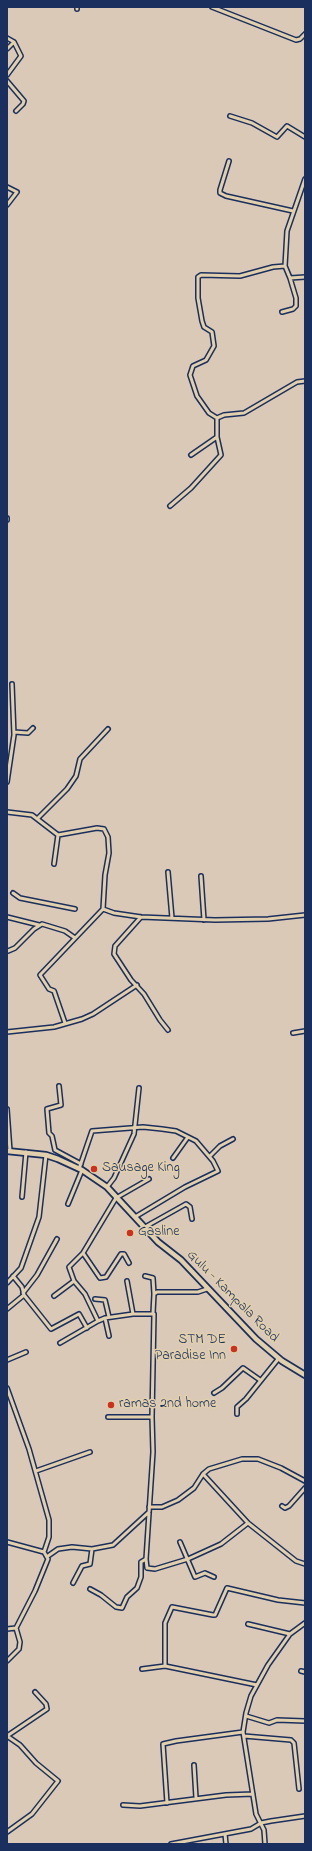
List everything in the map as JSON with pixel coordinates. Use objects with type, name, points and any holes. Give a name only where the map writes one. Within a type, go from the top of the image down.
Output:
[{"type":"main road","name":"Gulu - Kampala Road","points":[[8,1151],[46,1155],[81,1168],[107,1188],[158,1242],[181,1260],[256,1339],[279,1358],[305,1375]]},
{"type":"street","points":[[212,7],[296,40],[300,39],[305,34]]},
{"type":"street","points":[[7,38],[14,42],[21,56],[7,75]]},
{"type":"street","points":[[7,49],[14,42]]},
{"type":"street","points":[[7,81],[24,101],[16,111]]},
{"type":"street","points":[[230,116],[252,123],[277,137],[287,126],[305,137]]},
{"type":"street","points":[[230,161],[220,193],[226,196],[293,210]]},
{"type":"street","points":[[282,312],[296,306],[296,298],[285,266],[286,231],[305,179]]},
{"type":"street","points":[[7,188],[17,192],[7,205]]},
{"type":"street","points":[[217,418],[209,413],[197,396],[190,375],[193,366],[202,363],[208,357],[214,346],[212,332],[204,326],[202,321],[198,298],[198,277],[240,276],[273,267],[285,266]]},
{"type":"street","points":[[290,278],[305,276]]},
{"type":"street","points":[[217,418],[224,415],[244,413],[297,382],[305,381]]},
{"type":"street","points":[[170,506],[191,488],[221,455],[217,437],[217,418]]},
{"type":"street","points":[[191,455],[217,437]]},
{"type":"street","points":[[7,782],[14,732],[12,684]]},
{"type":"street","points":[[14,732],[28,733],[33,728]]},
{"type":"street","points":[[38,818],[67,789],[76,776],[80,760],[108,729]]},
{"type":"street","points":[[7,812],[38,818],[58,835]]},
{"type":"street","points":[[58,835],[102,828],[106,832],[109,853],[105,875],[103,909],[40,975],[49,989],[54,991],[65,1023]]},
{"type":"street","points":[[54,864],[58,835]]},
{"type":"street","points":[[168,872],[172,918]]},
{"type":"street","points":[[201,876],[204,920]]},
{"type":"street","points":[[13,893],[20,898],[75,909]]},
{"type":"street","points":[[103,909],[114,913],[141,917],[204,920],[268,919],[305,915]]},
{"type":"street","points":[[7,917],[65,930],[75,938]]},
{"type":"street","points":[[141,917],[113,948],[114,954],[168,1030]]},
{"type":"street","points":[[8,951],[18,945],[39,925]]},
{"type":"street","points":[[7,1032],[54,1027],[93,1014],[137,985]]},
{"type":"street","points":[[293,1033],[305,1031]]},
{"type":"street","points":[[59,1086],[62,1105],[47,1109],[49,1133],[52,1136],[55,1150],[81,1168]]},
{"type":"street","points":[[107,1188],[114,1178],[136,1128],[139,1088]]},
{"type":"street","points":[[7,1109],[8,1151]]},
{"type":"street","points":[[68,1204],[81,1168],[91,1132],[143,1127],[176,1131],[196,1142],[210,1156],[218,1170],[216,1173],[185,1187],[135,1217]]},
{"type":"street","points":[[173,1158],[188,1137]]},
{"type":"street","points":[[210,1156],[220,1146],[233,1139]]},
{"type":"street","points":[[22,1197],[26,1152]]},
{"type":"street","points":[[7,1283],[21,1268],[39,1217],[46,1155]]},
{"type":"street","points":[[98,1321],[85,1294],[74,1281],[69,1267],[83,1253],[116,1198],[149,1179]]},
{"type":"street","points":[[145,1227],[186,1204],[190,1207],[192,1219]]},
{"type":"street","points":[[7,1309],[23,1294],[37,1275],[57,1239]]},
{"type":"street","points":[[83,1253],[100,1278],[106,1278],[121,1254],[124,1254],[129,1263]]},
{"type":"street","points":[[13,1276],[21,1285],[23,1294],[52,1329],[79,1314],[87,1328]]},
{"type":"street","points":[[144,1276],[153,1278],[153,1313],[155,1322],[152,1417],[153,1452],[146,1566],[150,1569],[188,1559],[220,1544],[248,1523]]},
{"type":"street","points":[[127,1280],[133,1314]]},
{"type":"street","points":[[54,1296],[74,1281]]},
{"type":"street","points":[[154,1294],[162,1291],[198,1292],[207,1289]]},
{"type":"street","points":[[95,1299],[105,1300],[109,1317]]},
{"type":"street","points":[[60,1343],[105,1318],[153,1313]]},
{"type":"street","points":[[105,1318],[109,1336]]},
{"type":"street","points":[[7,1360],[26,1352]]},
{"type":"street","points":[[237,1414],[237,1407],[246,1399],[279,1358]]},
{"type":"street","points":[[214,1393],[222,1388],[243,1368],[260,1380]]},
{"type":"street","points":[[7,1388],[36,1470],[50,1526],[44,1552]]},
{"type":"street","points":[[108,1417],[152,1417]]},
{"type":"street","points":[[36,1470],[90,1452]]},
{"type":"street","points":[[149,1507],[162,1506],[178,1500],[194,1488],[203,1474],[215,1466],[242,1459],[254,1458],[281,1468],[305,1481]]},
{"type":"street","points":[[203,1474],[248,1523],[296,1561],[305,1564]]},
{"type":"street","points":[[282,1506],[285,1508],[289,1506],[305,1488]]},
{"type":"street","points":[[7,1661],[19,1649],[20,1642],[16,1628],[35,1592],[48,1556],[58,1549],[72,1547],[92,1549],[112,1545],[149,1512]]},
{"type":"street","points":[[7,1542],[44,1552],[48,1556]]},
{"type":"street","points":[[180,1542],[195,1577],[204,1573],[214,1577]]},
{"type":"street","points":[[73,1583],[82,1566],[90,1564],[92,1549]]},
{"type":"street","points":[[90,1588],[116,1607],[122,1608],[127,1597],[137,1588],[141,1577],[141,1562],[146,1559]]},
{"type":"street","points":[[165,1666],[165,1623],[172,1607],[215,1615],[227,1588],[278,1600],[305,1603]]},
{"type":"street","points":[[265,1844],[264,1830],[256,1814],[244,1734],[246,1716],[251,1696],[268,1665],[290,1634],[305,1623]]},
{"type":"street","points":[[248,1624],[290,1634]]},
{"type":"street","points":[[7,1629],[16,1628]]},
{"type":"street","points":[[142,1669],[165,1666],[257,1685]]},
{"type":"street","points":[[301,1671],[305,1672]]},
{"type":"street","points":[[7,1832],[32,1814],[58,1781],[7,1736],[47,1709],[46,1704],[35,1692]]},
{"type":"street","points":[[246,1716],[269,1722],[277,1720],[305,1721]]},
{"type":"street","points":[[167,1802],[163,1744],[176,1740],[244,1734],[291,1740],[294,1743],[300,1789]]},
{"type":"street","points":[[194,1765],[196,1798]]},
{"type":"street","points":[[123,1805],[140,1806],[196,1798],[253,1794]]},
{"type":"street","points":[[171,1844],[254,1828],[261,1823],[305,1816]]},
{"type":"street","points":[[225,1834],[226,1844]]},
{"type":"place","name":"Sausage King","points":[[94,1169]]},
{"type":"place","name":"Gasline","points":[[130,1233]]},
{"type":"place","name":"STM DE Paradise Inn","points":[[234,1349]]},
{"type":"place","name":"ramas 2nd home","points":[[111,1405]]}]
